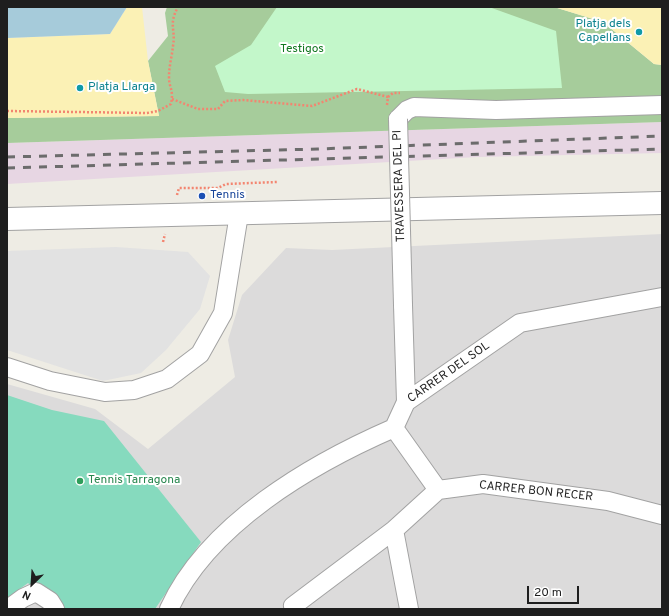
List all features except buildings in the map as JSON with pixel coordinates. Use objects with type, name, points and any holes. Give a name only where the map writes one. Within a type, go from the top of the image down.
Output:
[{"type":"street","name":"TRAVESSERA DEL PI","points":[[406,402],[398,118],[407,110],[414,107],[496,110],[662,105]]},
{"type":"street","points":[[7,220],[662,203]]},
{"type":"street","points":[[7,367],[50,381],[105,392],[134,390],[167,379],[200,354],[223,313],[239,214]]},
{"type":"street","name":"CARRER DEL SOL","points":[[394,428],[406,402],[520,323],[662,297]]},
{"type":"street","points":[[169,609],[178,590],[211,548],[261,501],[354,445],[394,428],[438,490],[394,530],[293,606],[294,609]]},
{"type":"street","name":"CARRER BON RECER","points":[[438,490],[483,484],[608,501],[662,515]]},
{"type":"street","points":[[394,530],[409,609]]},
{"type":"street","points":[[8,609],[23,598],[36,592],[50,601],[55,609]]},
{"type":"path","points":[[7,111],[147,113],[158,111],[171,104],[173,93],[169,79],[174,44],[171,28],[173,16],[178,7]]},
{"type":"path","points":[[172,99],[198,109],[218,109],[225,101],[243,100],[312,106],[356,89],[388,97]]},
{"type":"shaded area","points":[[662,122],[662,153],[477,157],[7,184],[7,143]]},
{"type":"shaded area","points":[[662,234],[662,609],[7,609],[7,384],[95,409],[148,449],[235,377],[228,340],[242,295],[286,248],[332,250]]},
{"type":"shaded area","points":[[116,247],[188,252],[210,276],[200,309],[166,350],[141,373],[103,381],[7,350],[7,251]]},
{"type":"green space","points":[[167,7],[554,7],[603,22],[654,64],[662,65],[662,122],[7,143],[7,118],[159,116],[148,61],[168,36],[165,13]]},
{"type":"green space","name":"Testigos","points":[[277,7],[489,7],[556,31],[562,88],[248,94],[225,92],[215,66],[251,45]]},
{"type":"green space","name":"Tennis Tarragona","points":[[7,395],[52,410],[104,421],[201,542],[155,609],[59,609],[28,583],[7,598]]},
{"type":"sand","name":"Platja Llarga","points":[[127,7],[142,7],[148,61],[159,116],[7,118],[7,38],[110,34]]},
{"type":"sand","name":"Platja dels Capellans","points":[[554,7],[662,7],[662,65],[654,64],[603,22]]},
{"type":"water","points":[[7,7],[127,7],[110,34],[7,38]]},
{"type":"railway","points":[[7,157],[318,149],[662,136]]},
{"type":"railway","points":[[7,168],[662,149]]},
{"type":"place","name":"Platja dels Capellans","points":[[639,32]]},
{"type":"place","name":"Platja Llarga","points":[[80,88]]},
{"type":"place","name":"Tennis","points":[[202,196]]},
{"type":"place","name":"Tennis Tarragona","points":[[80,481]]}]
